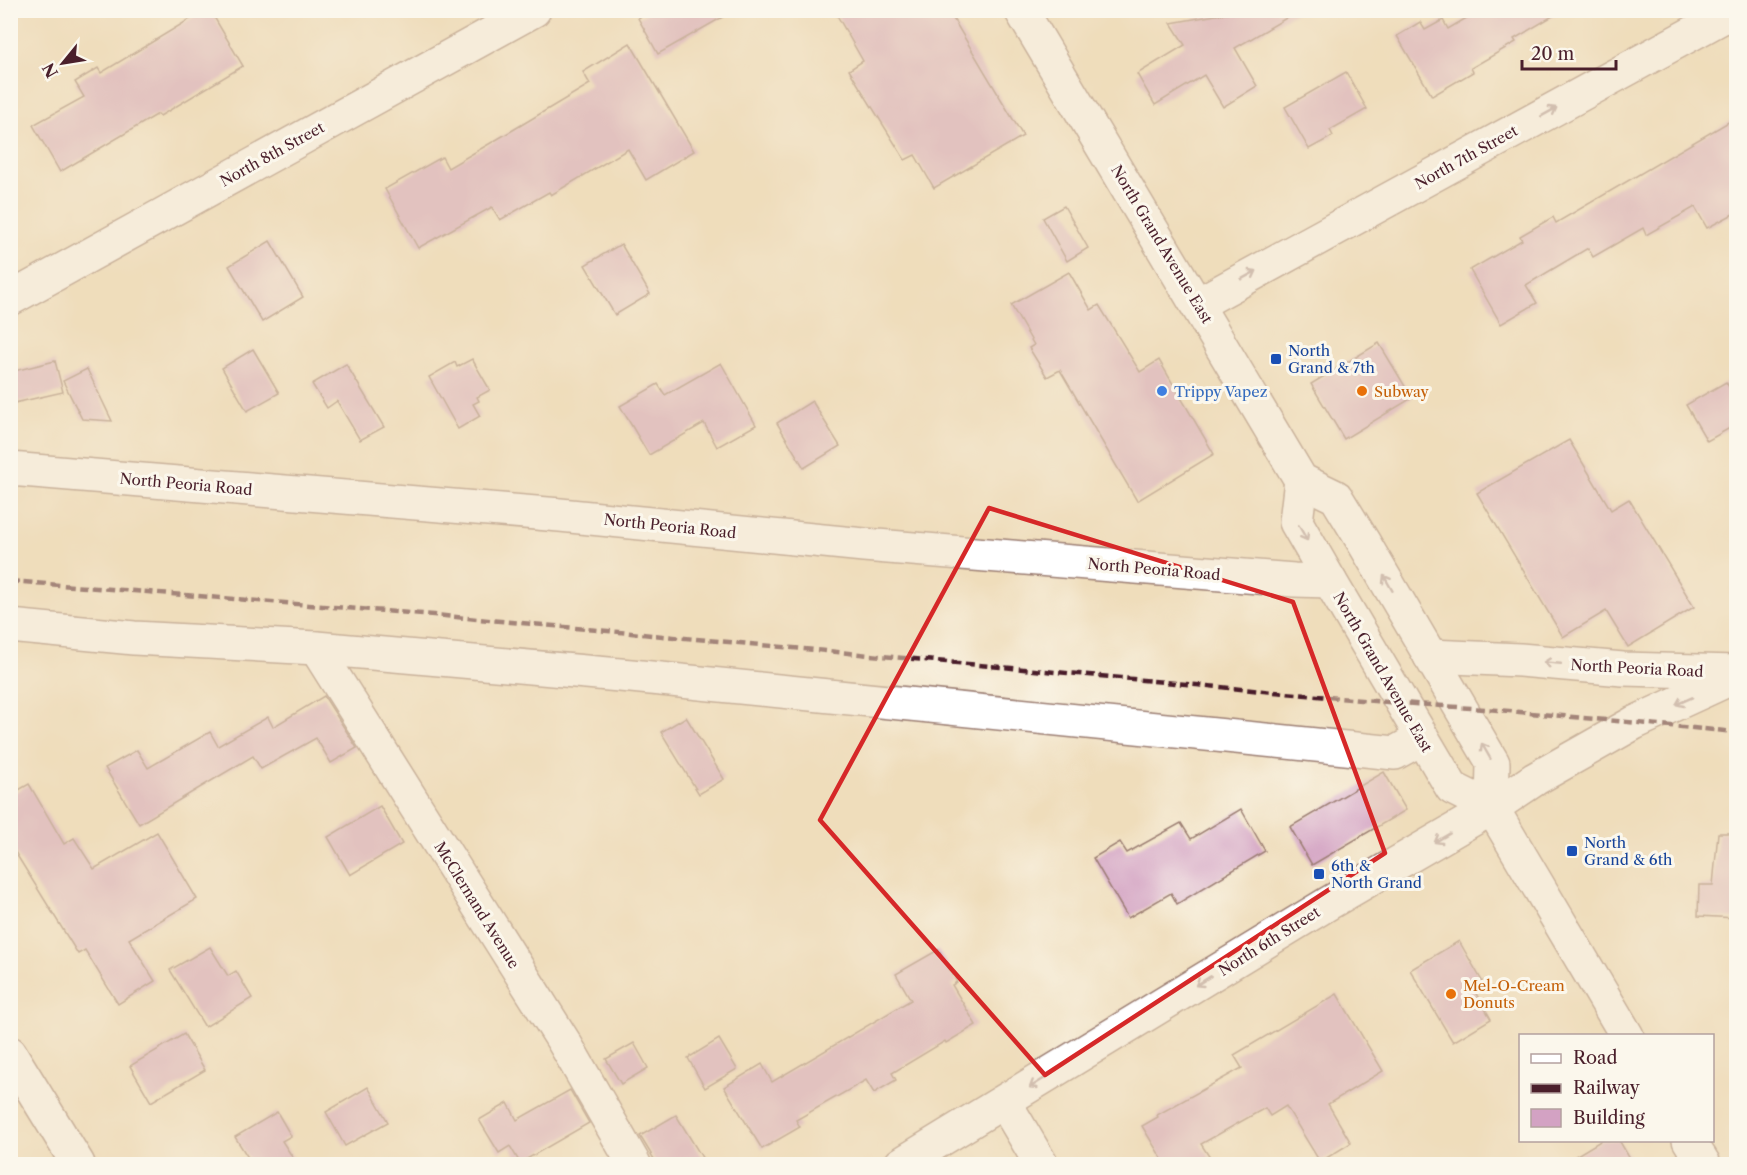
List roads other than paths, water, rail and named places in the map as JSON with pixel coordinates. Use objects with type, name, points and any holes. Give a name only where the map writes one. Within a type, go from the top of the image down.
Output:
[{"type":"street","name":"North 8th Street","points":[[10,299],[534,10]]},
{"type":"street","name":"North Grand Avenue East","points":[[1021,10],[1301,480],[1296,522],[1422,738],[1452,788],[1492,808]]},
{"type":"street","name":"North 7th Street","points":[[1198,304],[1735,10]]},
{"type":"street","name":"North Peoria Road","points":[[10,469],[560,515],[864,545],[1330,581]]},
{"type":"street","points":[[1301,480],[1336,497],[1430,656],[1493,763],[1492,808],[1627,1034]]},
{"type":"street","points":[[10,626],[134,638],[316,648],[632,676],[1395,753],[1422,738]]},
{"type":"street","name":"McClernand Avenue","points":[[316,648],[564,1042],[633,1164]]},
{"type":"street","name":"North Peoria Road","points":[[1430,656],[1737,674]]},
{"type":"street","name":"North 6th Street","points":[[901,1164],[1005,1103],[1329,903],[1492,808],[1535,779],[1634,723],[1737,674]]},
{"type":"street","points":[[10,1053],[78,1164]]},
{"type":"street","points":[[1005,1103],[1041,1164]]},
{"type":"street","points":[[1690,1142],[1704,1164]]},
{"type":"railway","points":[[10,581],[434,615],[1736,732]]},
{"type":"place","name":"North Grand & 7th","points":[[1276,359]]},
{"type":"place","name":"Trippy Vapez","points":[[1162,391]]},
{"type":"place","name":"Subway","points":[[1362,391]]},
{"type":"place","name":"North Grand & 6th","points":[[1572,851]]},
{"type":"place","name":"6th & North Grand","points":[[1319,874]]},
{"type":"place","name":"Mel-O-Cream Donuts","points":[[1451,994]]}]
